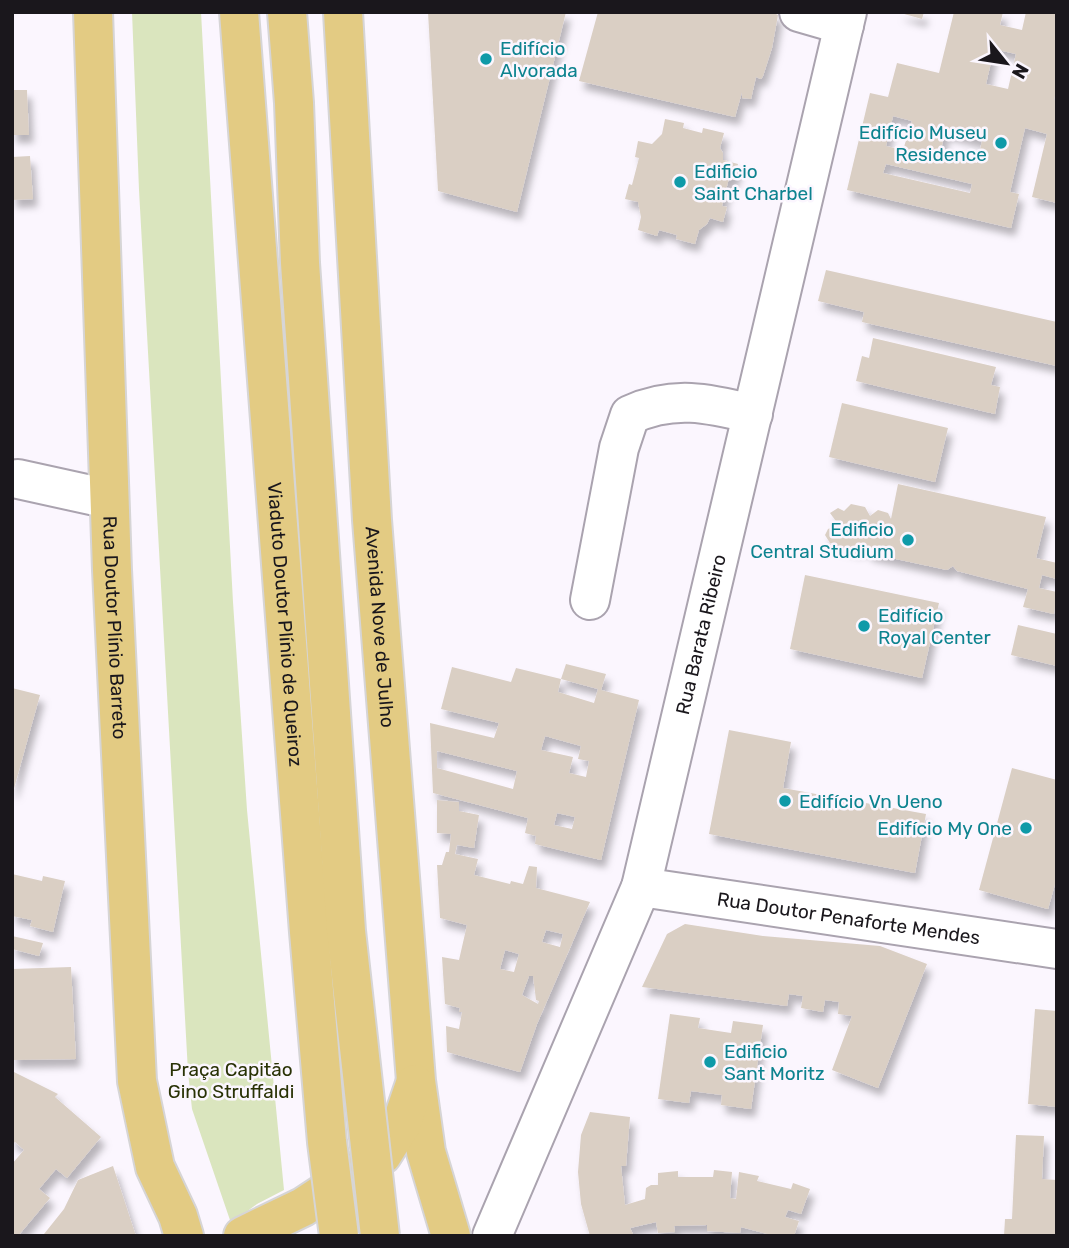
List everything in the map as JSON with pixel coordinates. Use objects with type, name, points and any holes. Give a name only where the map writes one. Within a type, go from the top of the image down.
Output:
[{"type":"main road","name":"Rua Doutor Plínio Barreto","points":[[93,12],[109,499],[137,1081],[155,1167],[190,1229]]},
{"type":"main road","name":"Viaduto Doutor Plínio de Queiroz","points":[[239,12],[310,945],[327,1142],[339,1236]]},
{"type":"main road","name":"Viaduto Doutor Plínio de Queiroz","points":[[287,12],[294,103],[301,277],[346,931],[380,1236]]},
{"type":"main road","name":"Avenida Nove de Julho","points":[[343,12],[373,520],[416,1081],[426,1152],[451,1236]]},
{"type":"main road","points":[[243,1236],[303,1207],[382,1155],[401,1125],[416,1081]]},
{"type":"street","points":[[799,12],[846,19]]},
{"type":"street","name":"Rua Barata Ribeiro","points":[[492,1236],[640,887],[846,19]]},
{"type":"street","points":[[590,600],[619,448],[630,415],[651,405],[682,401],[753,414]]},
{"type":"street","points":[[18,479],[109,499]]},
{"type":"street","name":"Rua Doutor Penaforte Mendes","points":[[640,887],[1057,949]]},
{"type":"green space","name":"Praça Capitão Gino Struffaldi","points":[[132,12],[201,12],[247,810],[284,1190],[257,1204],[231,1223],[192,1109],[188,1072],[139,190]]},
{"type":"building","points":[[428,12],[566,12],[517,212],[438,191]]},
{"type":"building","points":[[598,12],[772,12],[778,15],[763,76],[761,79],[756,77],[751,99],[742,98],[742,92],[735,117],[579,81]]},
{"type":"building","points":[[897,12],[924,12],[922,19]]},
{"type":"building","points":[[954,12],[1003,12],[1000,25],[1022,30],[1026,12],[1057,12],[1057,87],[1054,100],[1057,101],[1057,203],[1032,197],[1047,134],[1025,128],[1010,192],[1019,194],[1011,228],[847,190],[870,93],[888,97],[897,63],[939,73]],"holes":[[[994,49],[1016,54],[1008,89],[986,84]],[[893,116],[912,121],[903,150],[886,146]],[[945,132],[982,141],[977,163],[940,154]],[[886,164],[972,184],[970,193],[883,173]]]},
{"type":"building","points":[[12,90],[27,90],[29,135],[12,135]]},
{"type":"building","name":"Edificio Saint Charbel","points":[[665,119],[684,123],[683,128],[702,133],[703,128],[724,133],[720,148],[723,160],[738,164],[734,180],[729,178],[722,206],[727,207],[723,222],[710,218],[699,230],[695,244],[676,239],[677,235],[659,230],[657,236],[638,230],[641,217],[638,202],[625,199],[629,184],[632,185],[639,158],[635,157],[638,141],[652,144],[662,134]]},
{"type":"building","points":[[30,156],[33,199],[12,200],[12,157]]},
{"type":"building","points":[[826,270],[1057,322],[1057,366],[862,322],[864,312],[818,301]]},
{"type":"building","points":[[873,338],[996,367],[991,385],[1000,387],[995,414],[856,381],[862,356],[869,358]]},
{"type":"building","points":[[842,403],[948,428],[935,482],[829,457]]},
{"type":"building","points":[[898,484],[1046,517],[1036,558],[1057,563],[1057,579],[1042,575],[1039,588],[1057,592],[1054,614],[1023,607],[1028,589],[957,571],[953,566],[947,570],[868,553],[865,546],[858,550],[830,543],[825,535],[828,529],[838,524],[830,513],[838,508],[844,511],[851,504],[865,507],[870,516],[878,510],[888,513],[891,519]]},
{"type":"building","name":"Edifício Royal Center","points":[[805,575],[939,603],[922,678],[790,649]]},
{"type":"building","points":[[1018,625],[1057,634],[1057,666],[1011,655]]},
{"type":"building","points":[[566,664],[606,674],[601,690],[639,700],[601,860],[535,844],[536,836],[525,833],[528,818],[433,793],[430,723],[494,738],[499,723],[441,709],[452,667],[511,682],[516,668],[561,679]],"holes":[[[561,679],[598,689],[594,703],[558,692]],[[545,736],[581,746],[578,759],[589,761],[586,777],[569,773],[573,757],[541,750]],[[437,751],[517,771],[513,789],[437,768]],[[557,813],[575,817],[572,829],[554,825]]]},
{"type":"building","points":[[12,688],[40,695],[13,792],[12,791]]},
{"type":"building","name":"Edifício Vn Ueno","points":[[729,730],[791,742],[783,788],[926,814],[915,873],[709,834]]},
{"type":"building","name":"Edifício My One","points":[[1012,768],[1057,780],[1057,877],[1048,909],[979,890]]},
{"type":"building","points":[[437,800],[459,802],[459,811],[479,815],[474,848],[457,845],[455,854],[478,859],[474,875],[510,884],[511,881],[523,884],[529,866],[537,867],[536,888],[590,902],[537,1024],[520,1072],[447,1052],[446,1026],[459,1029],[462,1012],[459,1012],[460,1008],[445,1004],[442,957],[459,960],[467,925],[440,918],[437,865],[442,865],[446,852],[449,852],[451,834],[437,833]],"holes":[[[546,930],[563,934],[560,947],[542,942]],[[505,950],[519,954],[514,972],[500,969]],[[529,976],[533,976],[538,1004],[522,995]]]},
{"type":"building","points":[[12,874],[42,881],[43,876],[65,881],[53,932],[30,926],[32,920],[12,916]]},
{"type":"building","points":[[685,924],[763,936],[880,946],[927,964],[878,1088],[832,1070],[852,1016],[838,1014],[839,1002],[825,1000],[823,1012],[801,1008],[803,996],[789,994],[787,1006],[642,987],[667,934]]},
{"type":"building","points":[[12,936],[43,943],[39,956],[12,949]]},
{"type":"building","points":[[71,967],[76,1059],[12,1060],[12,969]]},
{"type":"building","points":[[1035,1009],[1057,1011],[1057,1107],[1028,1104]]},
{"type":"building","name":"Edificio Sant Moritz","points":[[670,1014],[700,1018],[698,1028],[731,1033],[733,1021],[763,1025],[751,1109],[721,1105],[722,1095],[691,1091],[689,1103],[658,1099]]},
{"type":"building","points":[[12,1071],[58,1094],[55,1097],[101,1137],[67,1178],[56,1169],[39,1189],[50,1198],[18,1236],[12,1236],[12,1164],[24,1150],[15,1142],[12,1145]]},
{"type":"building","points":[[590,1112],[630,1117],[626,1166],[621,1166],[625,1205],[645,1199],[646,1188],[658,1185],[658,1173],[678,1171],[678,1177],[713,1177],[714,1170],[732,1172],[730,1198],[736,1199],[739,1172],[759,1176],[757,1181],[791,1189],[793,1183],[810,1189],[801,1214],[788,1210],[785,1217],[799,1221],[794,1236],[775,1236],[741,1227],[740,1233],[707,1231],[707,1225],[674,1226],[675,1232],[658,1233],[656,1222],[630,1228],[634,1236],[590,1236],[581,1204],[578,1172],[581,1135]]},
{"type":"building","points":[[1016,1135],[1044,1136],[1042,1179],[1057,1180],[1057,1236],[1004,1236],[1005,1219],[1012,1219]]},
{"type":"building","points":[[113,1166],[136,1236],[44,1234],[64,1209],[78,1180]]},
{"type":"place","name":"Edifício Alvorada","points":[[486,59]]},
{"type":"place","name":"Edifício Museu Residence","points":[[1001,143]]},
{"type":"place","name":"Edificio Saint Charbel","points":[[680,182]]},
{"type":"place","name":"Edificio Central Studium","points":[[908,540]]},
{"type":"place","name":"Edifício Royal Center","points":[[864,626]]},
{"type":"place","name":"Edifício Vn Ueno","points":[[785,801]]},
{"type":"place","name":"Edifício My One","points":[[1026,828]]},
{"type":"place","name":"Edificio Sant Moritz","points":[[710,1062]]}]
